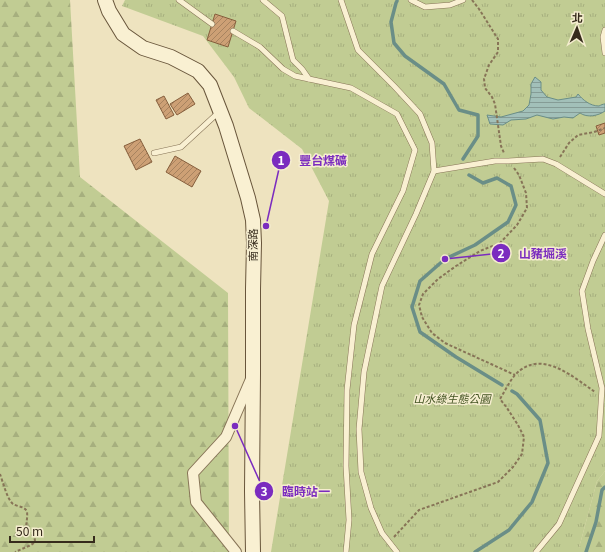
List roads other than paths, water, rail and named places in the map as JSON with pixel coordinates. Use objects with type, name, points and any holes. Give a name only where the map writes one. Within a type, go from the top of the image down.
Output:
[{"type":"main road","name":"南深路","points":[[105,0],[108,11],[123,34],[143,48],[171,57],[198,71],[210,85],[230,138],[248,198],[253,220],[252,491],[254,552]]},
{"type":"street","points":[[236,552],[196,502],[193,473],[226,437],[253,374]]},
{"type":"lane","points":[[179,0],[212,24]]},
{"type":"lane","points":[[263,0],[282,16],[293,60],[302,69],[308,79]]},
{"type":"lane","points":[[341,0],[358,50],[420,114],[432,143],[434,171],[416,214],[382,286],[364,372],[359,429],[361,472],[370,508],[382,533],[397,552]]},
{"type":"lane","points":[[411,0],[425,8],[450,5],[462,0]]},
{"type":"lane","points":[[605,30],[603,36],[605,53]]},
{"type":"lane","points":[[233,31],[260,47],[283,69],[295,76],[351,88],[397,114],[415,150],[403,191],[372,254],[354,325],[347,390],[346,466],[349,520],[346,552]]},
{"type":"lane","points":[[154,154],[181,147],[220,111]]},
{"type":"lane","points":[[434,171],[495,161],[543,158],[556,164],[605,194]]},
{"type":"lane","points":[[536,552],[559,524],[598,436],[602,388],[588,329],[582,291],[593,261],[605,235]]},
{"type":"water","points":[[535,77],[541,82],[541,90],[547,97],[558,100],[576,97],[578,94],[590,104],[599,106],[605,104],[605,111],[592,116],[586,116],[580,113],[573,118],[564,117],[553,119],[537,115],[526,119],[511,120],[503,125],[490,124],[487,115],[501,117],[523,111],[529,105],[531,84]]},
{"type":"waterway","points":[[397,1],[391,22],[394,43],[405,56],[444,84],[459,110],[478,115],[478,136],[463,159]]},
{"type":"waterway","points":[[469,175],[483,183],[497,178],[511,186],[516,205],[508,222],[475,245],[445,259],[420,281],[412,307],[420,332],[456,357],[502,385]]},
{"type":"waterway","points":[[475,552],[509,530],[532,502],[548,463],[540,420],[517,394],[512,391]]},
{"type":"waterway","points":[[586,552],[596,522],[602,490],[605,487]]},
{"type":"place","name":"豐台煤礦","points":[[266,226]]},
{"type":"place","name":"山豬堀溪","points":[[445,259]]},
{"type":"place","name":"臨時站一","points":[[235,426]]},
{"type":"park label","name":"山水綠生態公園","points":[[452,399]]}]
